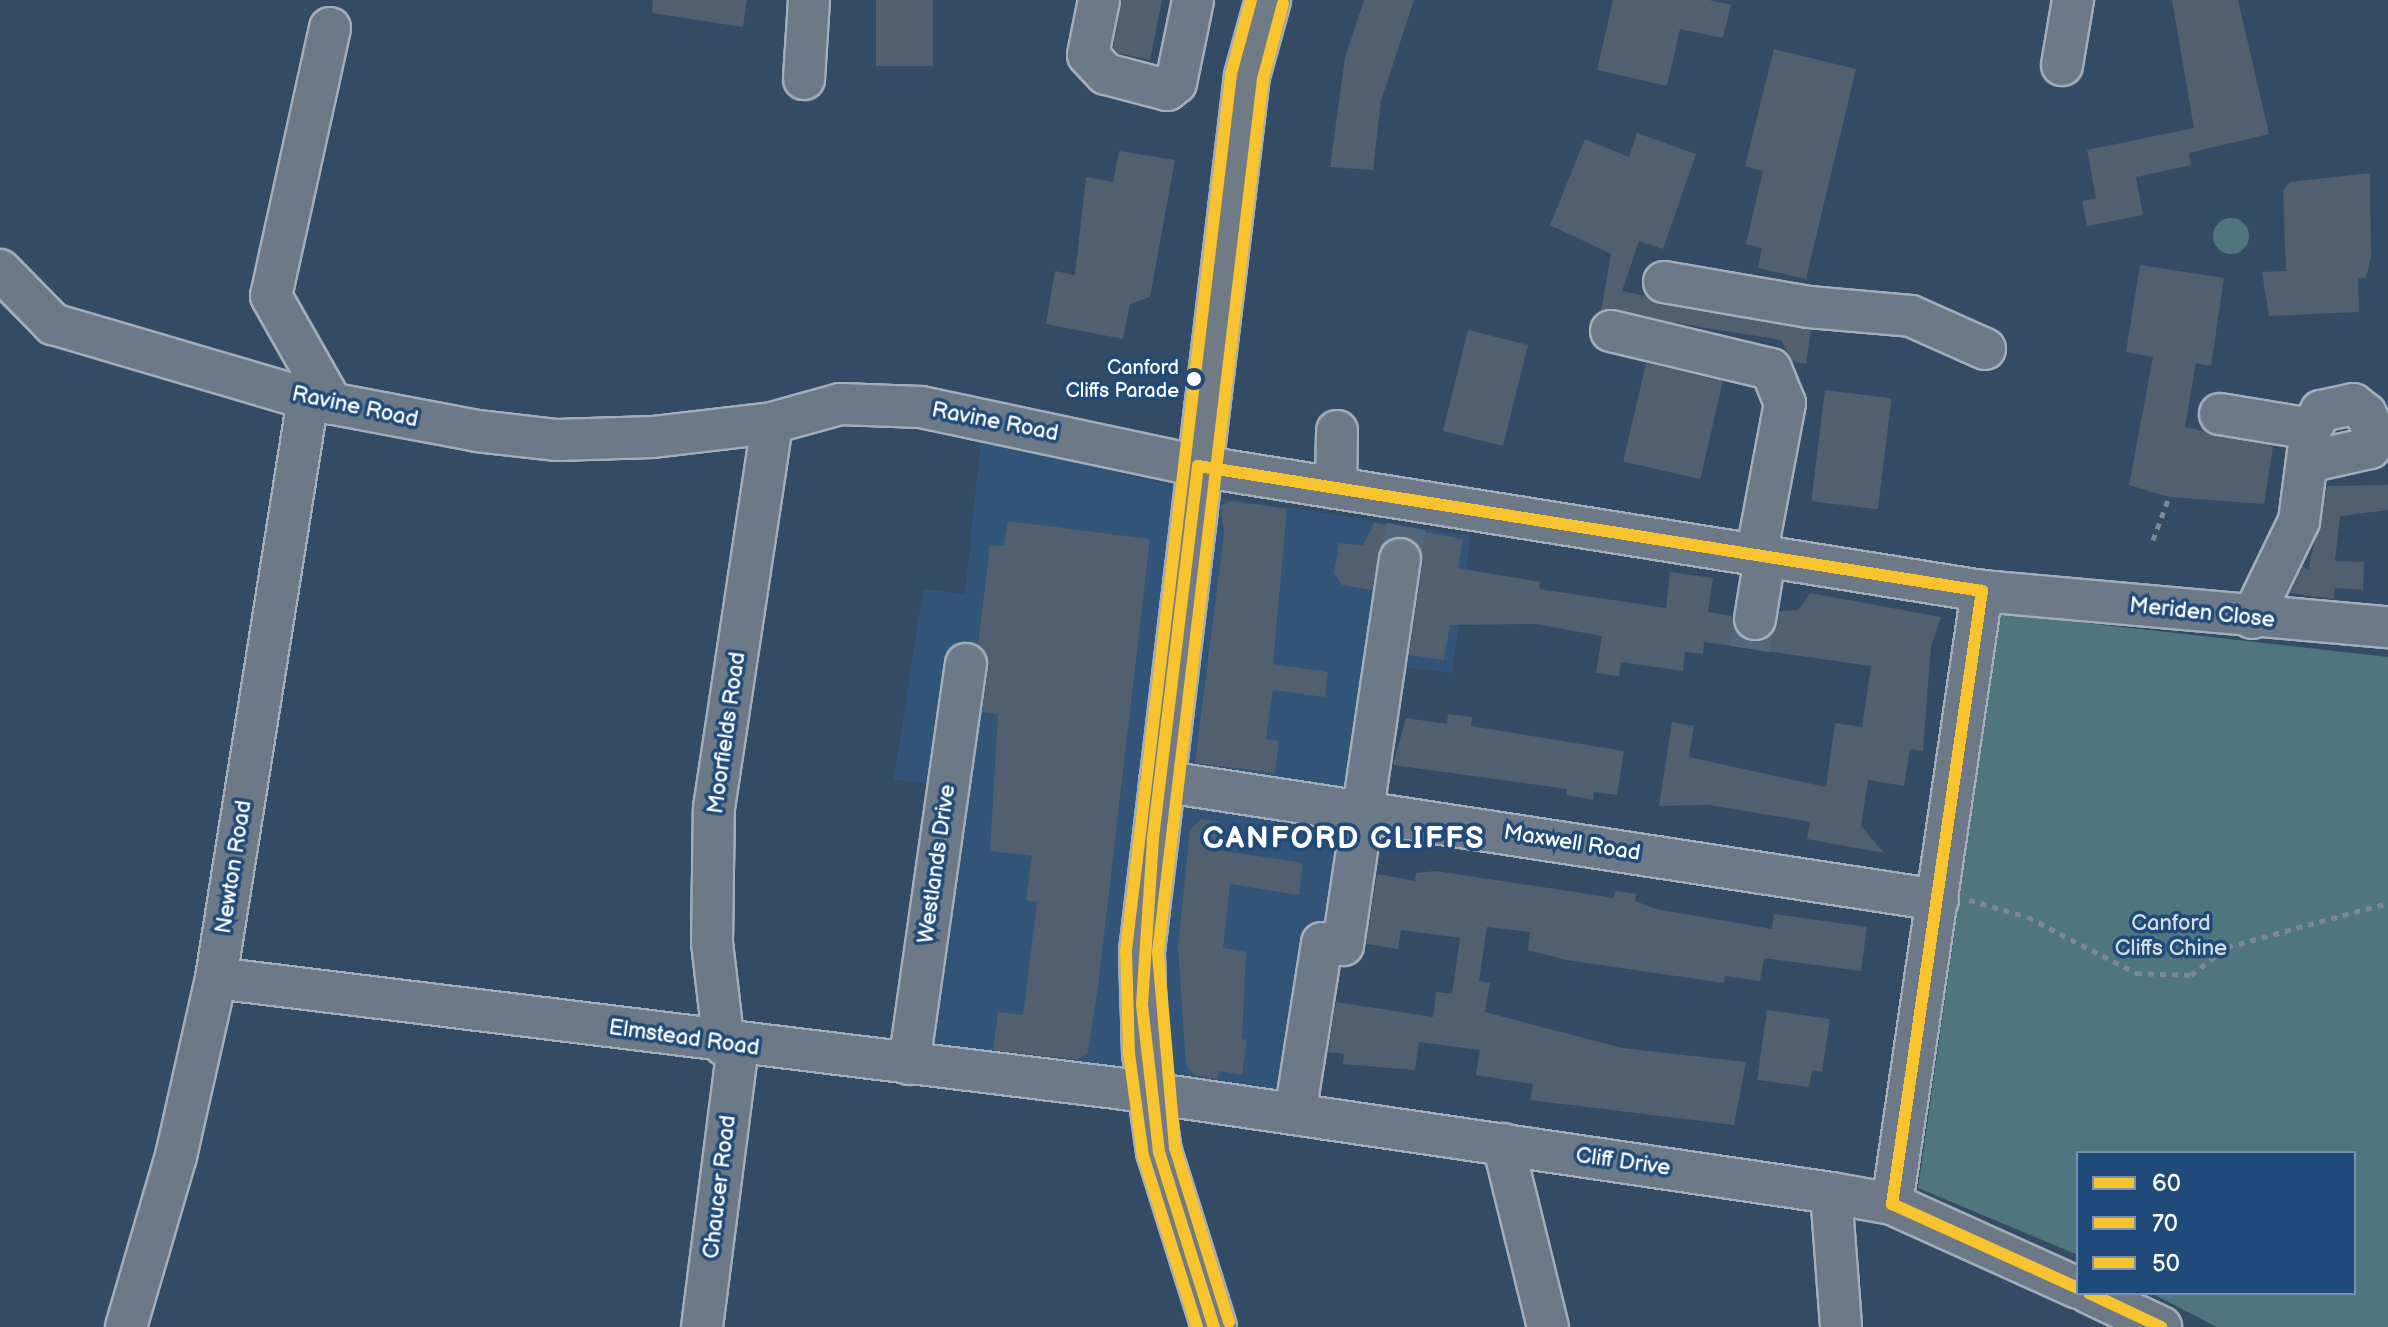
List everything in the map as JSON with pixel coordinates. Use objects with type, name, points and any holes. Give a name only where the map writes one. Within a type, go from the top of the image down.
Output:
[{"type":"main road","points":[[1214,1327],[1173,1211],[1152,1093],[1142,951],[1198,466],[1238,197],[1247,76],[1268,0]]},
{"type":"street","points":[[804,79],[809,0]]},
{"type":"street","points":[[1099,0],[1088,55],[1106,74],[1167,90],[1176,83],[1193,0]]},
{"type":"street","points":[[2062,65],[2073,0]]},
{"type":"street","points":[[320,401],[271,296],[330,28]]},
{"type":"street","name":"Ravine Road","points":[[0,270],[53,324],[320,401],[557,440],[772,423],[840,404],[921,407],[1198,466],[1336,488],[1406,529],[1761,552],[1996,588]]},
{"type":"street","points":[[1664,282],[1911,316],[1985,349]]},
{"type":"street","points":[[1611,331],[1771,369],[1785,403],[1761,552],[1755,619]]},
{"type":"street","name":"Newton Road","points":[[126,1327],[216,978],[320,401]]},
{"type":"street","points":[[2220,414],[2312,445],[2299,521],[2252,618]]},
{"type":"street","name":"Moorfields Road","points":[[731,1046],[712,943],[714,808],[772,423]]},
{"type":"street","points":[[1336,488],[1337,431]]},
{"type":"street","points":[[1295,1114],[1322,943],[1343,945],[1360,811],[1406,529]]},
{"type":"street","points":[[1892,1204],[1938,900],[1996,588]]},
{"type":"street","name":"Meriden Close","points":[[1996,588],[2252,618],[2388,627]]},
{"type":"street","name":"Westlands Drive","points":[[909,1064],[966,664]]},
{"type":"street","name":"Maxwell Road","points":[[1160,781],[1938,900]]},
{"type":"street","name":"Elmstead Road","points":[[216,978],[731,1046],[1152,1093]]},
{"type":"street","name":"Chaucer Road","points":[[702,1327],[731,1046]]},
{"type":"street","name":"Cliff Drive","points":[[1152,1093],[1892,1204],[2076,1287]]},
{"type":"street","points":[[1503,1144],[1548,1327]]},
{"type":"street","points":[[1831,1193],[1841,1327]]},
{"type":"street","points":[[2092,1295],[2124,1318],[2161,1327]]},
{"type":"path","points":[[2153,540],[2169,497]]},
{"type":"path","points":[[1938,900],[1975,900],[2028,917],[2136,973],[2191,975],[2227,947],[2388,903]]},
{"type":"shaded area","points":[[981,438],[1211,496],[1471,536],[1452,673],[1374,663],[1295,1091],[922,1042],[958,788],[894,779],[923,589],[965,594]]},
{"type":"green space","points":[[2231,218],[2244,223],[2249,236],[2244,249],[2231,254],[2218,249],[2213,236],[2218,223]]},
{"type":"green space","name":"Canford Cliffs Chine","points":[[2000,613],[2388,657],[2388,1327],[2217,1327],[2155,1295],[2356,1295],[2356,1151],[2076,1151],[2076,1254],[1918,1188]]},
{"type":"building","points":[[653,0],[747,0],[743,27],[652,13]]},
{"type":"building","points":[[876,0],[933,0],[933,66],[876,66]]},
{"type":"building","points":[[1122,0],[1162,0],[1150,60],[1118,53],[1113,48]]},
{"type":"building","points":[[1364,0],[1414,0],[1381,101],[1373,170],[1330,167],[1345,58]]},
{"type":"building","points":[[1613,0],[1709,0],[1731,5],[1723,38],[1680,29],[1667,86],[1597,70]]},
{"type":"building","points":[[2172,0],[2238,0],[2269,134],[2189,153],[2191,165],[2136,177],[2143,215],[2087,226],[2082,201],[2096,198],[2087,150],[2194,128]]},
{"type":"building","points":[[1774,49],[1856,69],[1806,279],[1758,268],[1762,248],[1746,244],[1763,171],[1745,166]]},
{"type":"building","points":[[1637,133],[1696,154],[1663,249],[1639,241],[1622,291],[1811,330],[1806,364],[1793,362],[1781,340],[1601,311],[1611,254],[1550,225],[1585,139],[1629,157]]},
{"type":"building","points":[[1119,151],[1175,160],[1150,297],[1130,304],[1123,339],[1046,324],[1055,271],[1075,275],[1086,177],[1113,182]]},
{"type":"building","points":[[2370,173],[2371,257],[2366,278],[2358,278],[2359,312],[2269,316],[2262,272],[2286,271],[2283,190],[2290,182]]},
{"type":"building","points":[[2140,265],[2224,278],[2211,366],[2196,363],[2185,427],[2273,446],[2264,504],[2169,497],[2129,485],[2153,357],[2126,352]]},
{"type":"building","points":[[1468,330],[1528,345],[1503,446],[1443,431]]},
{"type":"building","points":[[1646,363],[1723,381],[1700,479],[1623,461]]},
{"type":"building","points":[[1825,390],[1892,398],[1878,509],[1811,501]]},
{"type":"building","points":[[2388,485],[2388,510],[2340,516],[2335,561],[2364,562],[2363,590],[2335,588],[2334,599],[2290,593],[2303,566],[2308,570],[2327,486]]},
{"type":"building","points":[[1230,501],[1287,509],[1273,664],[1328,672],[1325,697],[1273,690],[1266,739],[1279,741],[1275,773],[1195,763],[1224,534],[1221,506]]},
{"type":"building","points":[[1008,521],[1150,539],[1098,987],[1088,1052],[1078,1060],[993,1050],[998,1012],[1023,1015],[1037,902],[1026,900],[1032,856],[990,851],[998,714],[982,712],[989,666],[978,645],[990,545],[1004,546]]},
{"type":"building","points":[[1374,523],[1463,539],[1458,568],[1540,582],[1539,589],[1666,608],[1670,572],[1713,578],[1708,612],[1732,616],[1740,636],[1752,642],[1772,634],[1780,611],[1798,610],[1810,593],[1941,617],[1931,646],[1923,751],[1910,749],[1904,786],[1868,780],[1861,826],[1884,853],[1807,839],[1810,822],[1709,805],[1659,806],[1672,722],[1694,726],[1689,757],[1826,787],[1835,723],[1862,727],[1871,666],[1704,642],[1703,654],[1685,652],[1683,671],[1621,662],[1619,676],[1596,673],[1602,636],[1535,624],[1450,625],[1444,660],[1409,655],[1423,562],[1415,542],[1403,536],[1383,544],[1372,590],[1342,585],[1334,573],[1339,543],[1363,546]]},
{"type":"building","points":[[1448,714],[1472,717],[1471,726],[1624,751],[1617,795],[1594,792],[1593,800],[1566,795],[1567,789],[1393,765],[1406,718],[1447,724]]},
{"type":"building","points":[[1201,819],[1219,822],[1216,850],[1303,863],[1299,895],[1230,884],[1223,948],[1246,952],[1242,1039],[1247,1040],[1242,1075],[1219,1071],[1217,1079],[1194,1075],[1186,1065],[1178,946],[1190,830]]},
{"type":"building","points":[[1436,871],[1614,898],[1615,891],[1636,894],[1635,901],[1656,909],[1772,929],[1774,914],[1867,927],[1861,971],[1764,958],[1760,981],[1725,976],[1724,983],[1566,960],[1528,950],[1530,932],[1487,927],[1479,981],[1490,983],[1485,1012],[1622,1048],[1746,1062],[1734,1125],[1530,1100],[1533,1084],[1476,1075],[1480,1050],[1419,1042],[1415,1070],[1343,1064],[1344,1054],[1328,1052],[1336,1002],[1433,1017],[1436,992],[1452,994],[1460,938],[1401,930],[1398,949],[1366,944],[1377,874],[1415,881],[1416,873]]},
{"type":"building","points":[[1767,1010],[1830,1019],[1822,1072],[1812,1070],[1809,1087],[1757,1080]]},
{"type":"tunnel","points":[[1400,559],[1406,527]]},
{"type":"tunnel","points":[[1750,649],[1755,619]]},
{"type":"transit line","name":"50","points":[[1197,1327],[1143,1156],[1129,1054],[1126,950],[1231,74],[1251,0]]},
{"type":"transit line","name":"70","points":[[1229,1322],[1175,1148],[1158,952],[1263,79],[1283,4]]},
{"type":"transit line","name":"60","points":[[1198,466],[1153,839],[1142,1005],[1159,1152],[1214,1327]]},
{"type":"transit line","name":"60","points":[[1198,466],[1982,591]]},
{"type":"transit line","name":"60","points":[[1892,1204],[1982,591]]},
{"type":"transit line","name":"60","points":[[1892,1204],[2076,1287]]},
{"type":"transit line","name":"60","points":[[2093,1295],[2161,1327]]},
{"type":"place","name":"Canford Cliffs Parade","points":[[1194,379]]},
{"type":"district","name":"CANFORD CLIFFS","points":[[1344,839]]}]
